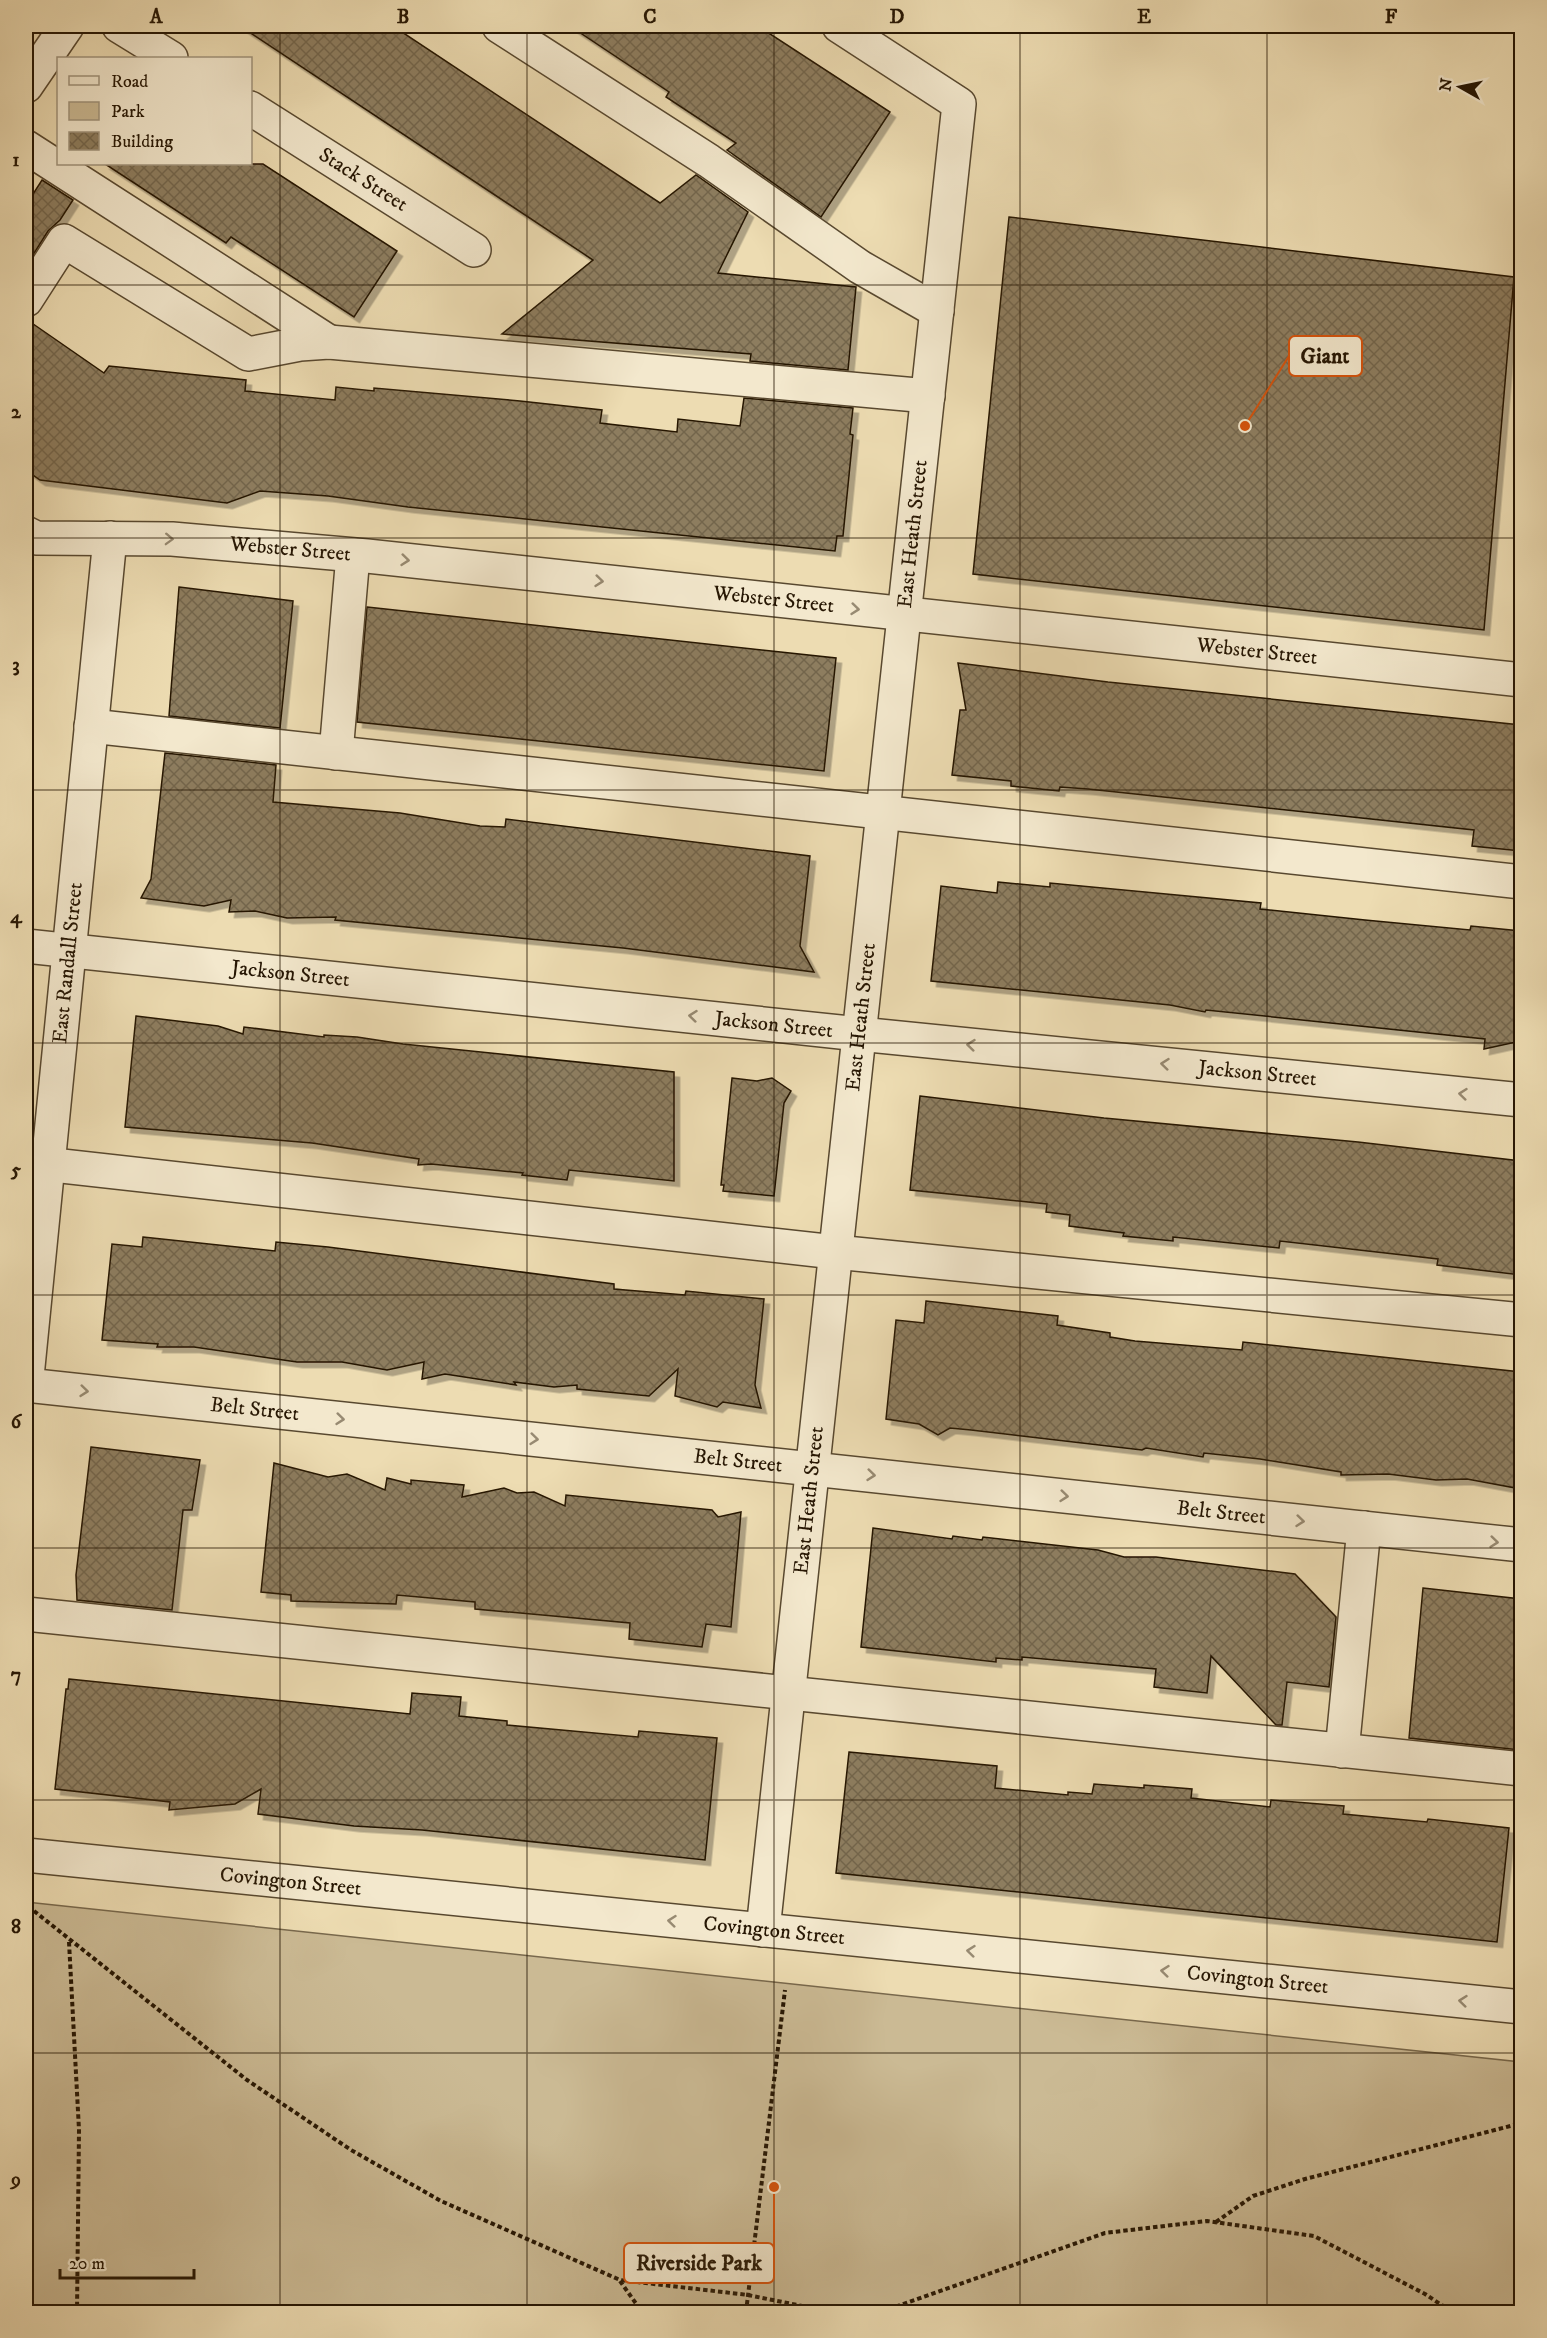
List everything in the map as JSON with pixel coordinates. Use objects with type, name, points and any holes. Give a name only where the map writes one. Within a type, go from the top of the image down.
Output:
[{"type":"street","points":[[26,86],[68,26]]},
{"type":"street","points":[[119,26],[169,57]]},
{"type":"street","points":[[499,26],[709,161],[860,267],[936,310]]},
{"type":"street","name":"East Heath Street","points":[[763,1930],[959,105],[838,26]]},
{"type":"street","name":"Stack Street","points":[[252,109],[474,250]]},
{"type":"street","points":[[26,147],[329,342]]},
{"type":"street","points":[[26,300],[64,241],[248,354],[300,344],[329,342],[928,396]]},
{"type":"street","name":"Webster Street","points":[[26,533],[36,538],[172,539],[353,555],[1521,680]]},
{"type":"street","name":"East Randall Street","points":[[26,1386],[37,1163],[69,951],[110,538]]},
{"type":"street","points":[[336,753],[353,555]]},
{"type":"street","points":[[91,726],[1521,882]]},
{"type":"street","name":"Jackson Street","points":[[26,946],[859,1034],[1521,1100]]},
{"type":"street","points":[[37,1163],[836,1252],[1521,1320]]},
{"type":"street","name":"Belt Street","points":[[26,1386],[1521,1545]]},
{"type":"street","points":[[1342,1751],[1364,1528]]},
{"type":"street","points":[[26,1614],[1521,1769]]},
{"type":"street","name":"Covington Street","points":[[26,1855],[1521,2007]]},
{"type":"path","points":[[34,1911],[247,2080],[351,2150],[441,2201],[620,2280],[748,2295],[807,2307],[886,2310],[1105,2233],[1215,2222],[1314,2236],[1425,2294],[1452,2313]]},
{"type":"path","points":[[69,1940],[79,2130],[77,2313]]},
{"type":"path","points":[[746,2313],[785,1990]]},
{"type":"path","points":[[1215,2222],[1253,2196],[1294,2182],[1521,2123]]},
{"type":"path","points":[[620,2280],[642,2313]]},
{"type":"path","points":[[894,2306],[897,2313]]},
{"type":"path","points":[[846,2313],[850,2308]]},
{"type":"green space","points":[[26,1902],[1521,2062],[1521,2312],[26,2312]]},
{"type":"building","points":[[240,26],[393,26],[660,203],[696,175],[748,212],[718,273],[856,287],[848,370],[750,361],[751,354],[502,334],[593,260]]},
{"type":"building","points":[[570,26],[758,26],[890,112],[821,217],[727,150],[736,143],[666,97],[669,92]]},
{"type":"building","points":[[263,164],[397,251],[354,317],[231,237],[226,243],[107,165]]},
{"type":"building","points":[[42,180],[73,200],[60,220],[48,231],[26,266],[26,205]]},
{"type":"building","points":[[1009,217],[1514,277],[1484,630],[973,574]]},
{"type":"building","points":[[26,319],[104,373],[109,366],[246,380],[245,391],[335,400],[336,387],[374,391],[374,388],[520,401],[602,410],[600,423],[677,432],[678,419],[740,426],[744,398],[853,408],[850,434],[853,435],[843,536],[837,536],[835,551],[408,507],[328,496],[260,491],[227,503],[40,480],[26,470]]},
{"type":"building","points":[[179,587],[293,601],[280,728],[169,716]]},
{"type":"building","points":[[367,607],[836,658],[824,771],[357,722]]},
{"type":"building","points":[[958,663],[1108,682],[1521,725],[1521,851],[1472,846],[1474,830],[1088,789],[1060,787],[1059,791],[1011,786],[1011,781],[952,775],[960,710],[966,710]]},
{"type":"building","points":[[165,753],[276,765],[273,802],[400,813],[480,826],[505,827],[506,819],[810,856],[800,946],[814,972],[623,948],[335,920],[336,917],[287,918],[255,911],[229,912],[231,900],[204,906],[141,898],[151,879]]},
{"type":"building","points":[[998,882],[1050,887],[1050,883],[1261,903],[1260,909],[1365,920],[1470,930],[1471,926],[1521,931],[1521,1041],[1484,1049],[1485,1039],[1206,1010],[1205,1012],[1170,1005],[931,981],[941,886],[997,893]]},
{"type":"building","points":[[136,1016],[218,1026],[243,1034],[244,1027],[324,1037],[324,1035],[357,1037],[403,1044],[674,1072],[674,1181],[569,1170],[567,1180],[522,1175],[523,1173],[431,1164],[418,1165],[419,1159],[312,1143],[125,1127]]},
{"type":"building","points":[[732,1078],[757,1081],[772,1078],[791,1091],[784,1103],[774,1196],[723,1191],[724,1185],[721,1185]]},
{"type":"building","points":[[920,1096],[1104,1118],[1358,1142],[1521,1161],[1521,1275],[1437,1265],[1438,1259],[1280,1241],[1279,1248],[1173,1237],[1173,1241],[1123,1236],[1124,1233],[1069,1226],[1070,1215],[1046,1212],[1047,1204],[910,1190]]},
{"type":"building","points":[[143,1237],[275,1251],[276,1242],[328,1247],[614,1284],[614,1289],[685,1295],[686,1291],[764,1299],[755,1385],[761,1408],[723,1402],[717,1407],[675,1396],[678,1369],[649,1396],[577,1389],[577,1385],[554,1387],[514,1382],[516,1385],[445,1374],[422,1379],[424,1362],[387,1370],[342,1362],[297,1362],[194,1347],[157,1347],[158,1344],[102,1340],[112,1244],[142,1247]]},
{"type":"building","points":[[926,1301],[1058,1316],[1057,1325],[1110,1333],[1110,1337],[1135,1341],[1242,1350],[1243,1342],[1521,1372],[1521,1489],[1467,1479],[1436,1480],[1388,1474],[1341,1475],[1341,1472],[1260,1459],[1204,1453],[1203,1457],[1146,1448],[1142,1450],[950,1428],[938,1435],[919,1424],[886,1419],[896,1320],[924,1323]]},
{"type":"building","points":[[91,1447],[200,1460],[192,1510],[183,1510],[172,1610],[77,1600],[76,1575]]},
{"type":"building","points":[[274,1463],[328,1477],[347,1474],[385,1490],[387,1478],[411,1484],[411,1480],[464,1485],[462,1497],[504,1488],[517,1493],[534,1492],[565,1506],[566,1495],[712,1510],[718,1517],[741,1512],[731,1627],[706,1624],[702,1647],[629,1639],[630,1623],[475,1609],[475,1602],[397,1595],[396,1604],[291,1601],[291,1595],[261,1592]]},
{"type":"building","points":[[873,1528],[952,1539],[953,1536],[982,1540],[983,1537],[1098,1550],[1124,1557],[1156,1557],[1295,1574],[1336,1617],[1329,1687],[1287,1682],[1282,1725],[1276,1725],[1211,1656],[1207,1693],[1154,1687],[1156,1669],[1022,1657],[1022,1660],[996,1658],[996,1662],[861,1647]]},
{"type":"building","points":[[1423,1588],[1521,1599],[1520,1750],[1409,1738]]},
{"type":"building","points":[[69,1679],[410,1714],[412,1693],[461,1697],[459,1716],[507,1721],[507,1725],[638,1737],[639,1731],[717,1738],[705,1860],[422,1830],[354,1826],[258,1814],[261,1789],[235,1804],[169,1810],[170,1802],[55,1789]]},
{"type":"building","points":[[849,1752],[997,1766],[995,1788],[1068,1795],[1068,1792],[1092,1794],[1094,1784],[1144,1788],[1144,1785],[1192,1789],[1191,1798],[1270,1807],[1271,1800],[1344,1806],[1343,1814],[1427,1822],[1428,1819],[1509,1828],[1497,1942],[836,1873]]},
{"type":"place","name":"Giant","points":[[1245,426]]},
{"type":"place","name":"Riverside Park","points":[[774,2187]]}]
